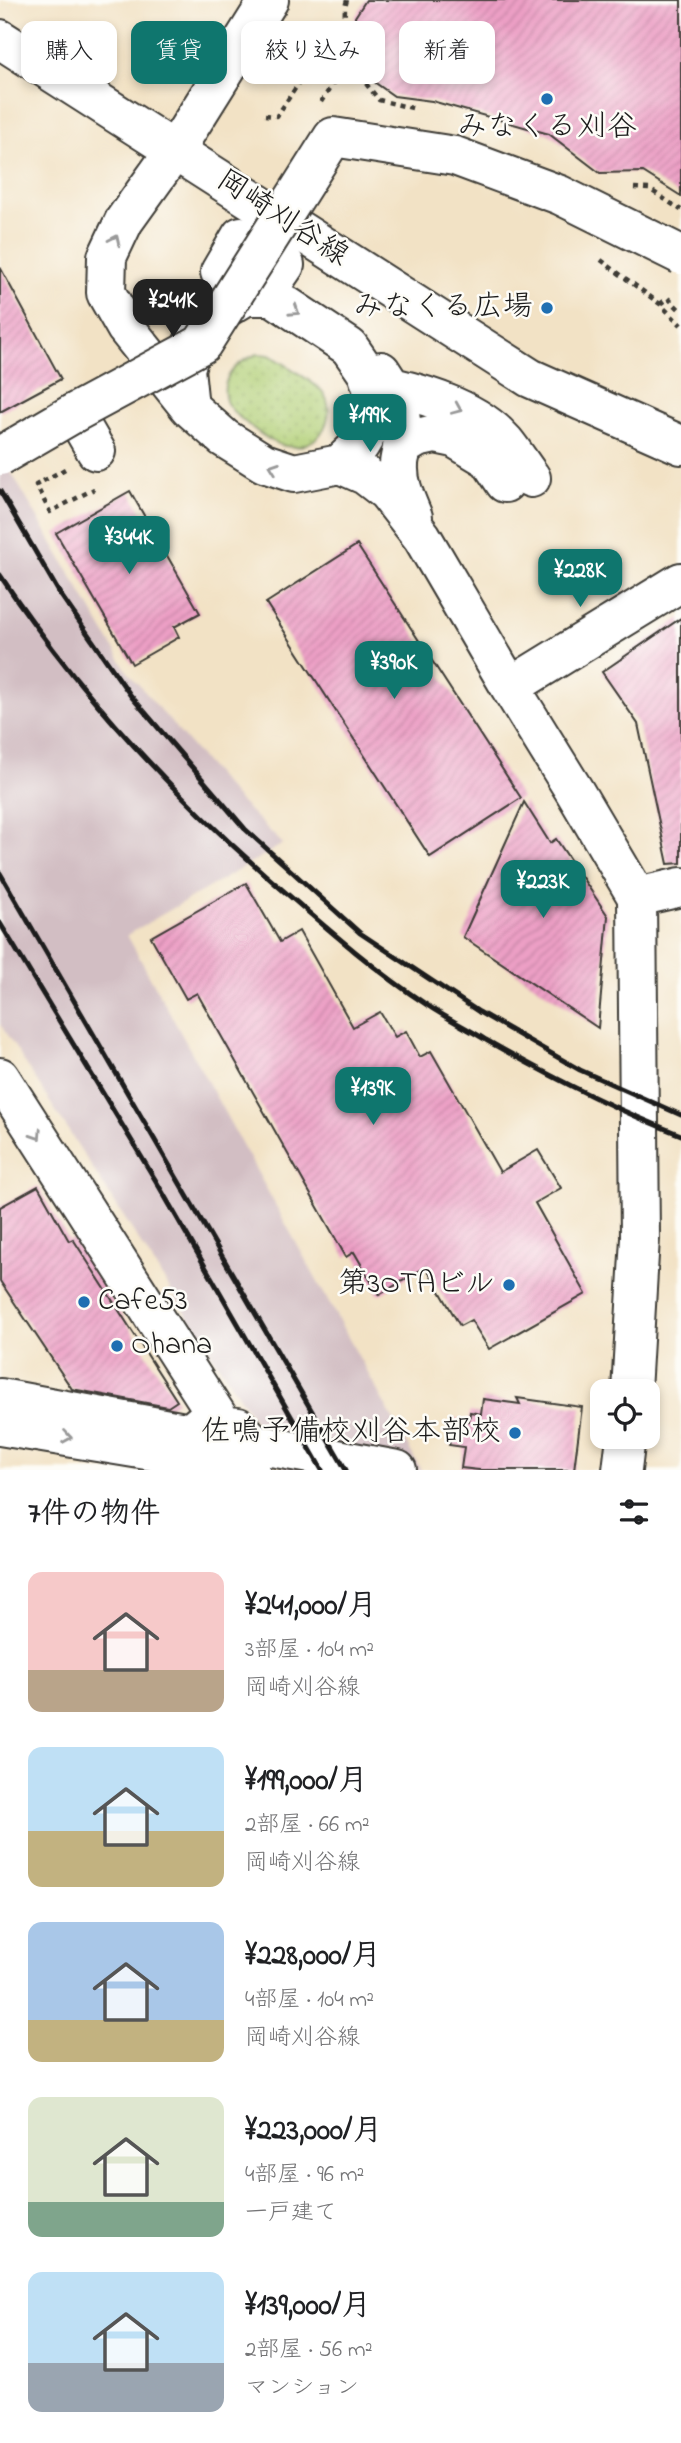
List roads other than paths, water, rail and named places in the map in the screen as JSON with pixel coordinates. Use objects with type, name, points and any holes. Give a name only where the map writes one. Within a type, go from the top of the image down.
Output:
[{"type":"street","points":[[270,0],[175,150],[124,221],[107,257],[106,293],[126,328],[190,407],[223,438],[264,463],[294,473],[340,464],[360,445],[371,426],[376,400],[367,373],[349,347]]},
{"type":"street","name":"岡崎刈谷線","points":[[0,39],[530,378],[681,444]]},
{"type":"street","points":[[0,456],[202,344],[333,137],[455,156],[560,195],[681,255]]},
{"type":"street","points":[[190,407],[185,369],[193,342],[214,315],[246,296],[272,296],[379,368],[393,387],[401,421],[402,447],[399,463],[402,490],[422,537],[637,897],[640,1238],[632,1379]]},
{"type":"street","points":[[393,387],[421,394],[474,416],[503,440],[521,484],[454,438],[435,434],[417,438],[402,447]]},
{"type":"street","points":[[74,413],[100,467]]},
{"type":"street","points":[[340,464],[365,475],[387,492],[422,537]]},
{"type":"street","points":[[510,687],[681,582]]},
{"type":"street","points":[[637,897],[681,887]]},
{"type":"street","points":[[0,1077],[250,1468]]},
{"type":"street","points":[[0,1398],[190,1433],[202,1423],[238,1427],[255,1444],[397,1470]]},
{"type":"street","points":[[0,1426],[250,1468]]},
{"type":"street","points":[[622,1470],[625,1449]]},
{"type":"railway","points":[[0,491],[60,594],[131,696],[245,829],[360,933],[479,1012],[580,1070],[681,1115]]},
{"type":"railway","points":[[0,575],[63,662],[132,744],[246,858],[355,951],[390,979],[449,1019],[557,1079],[681,1135]]},
{"type":"railway","points":[[0,873],[346,1470]]},
{"type":"railway","points":[[0,923],[156,1181],[322,1470]]},
{"type":"place","name":"みなくる刈谷","points":[[547,99]]},
{"type":"place","name":"みなくる広場","points":[[547,308]]},
{"type":"place","name":"第3OTAビル","points":[[509,1285]]},
{"type":"place","name":"Cafe53","points":[[84,1302]]},
{"type":"place","name":"Ohana","points":[[117,1346]]},
{"type":"place","name":"佐鳴予備校刈谷本部校","points":[[515,1433]]}]
